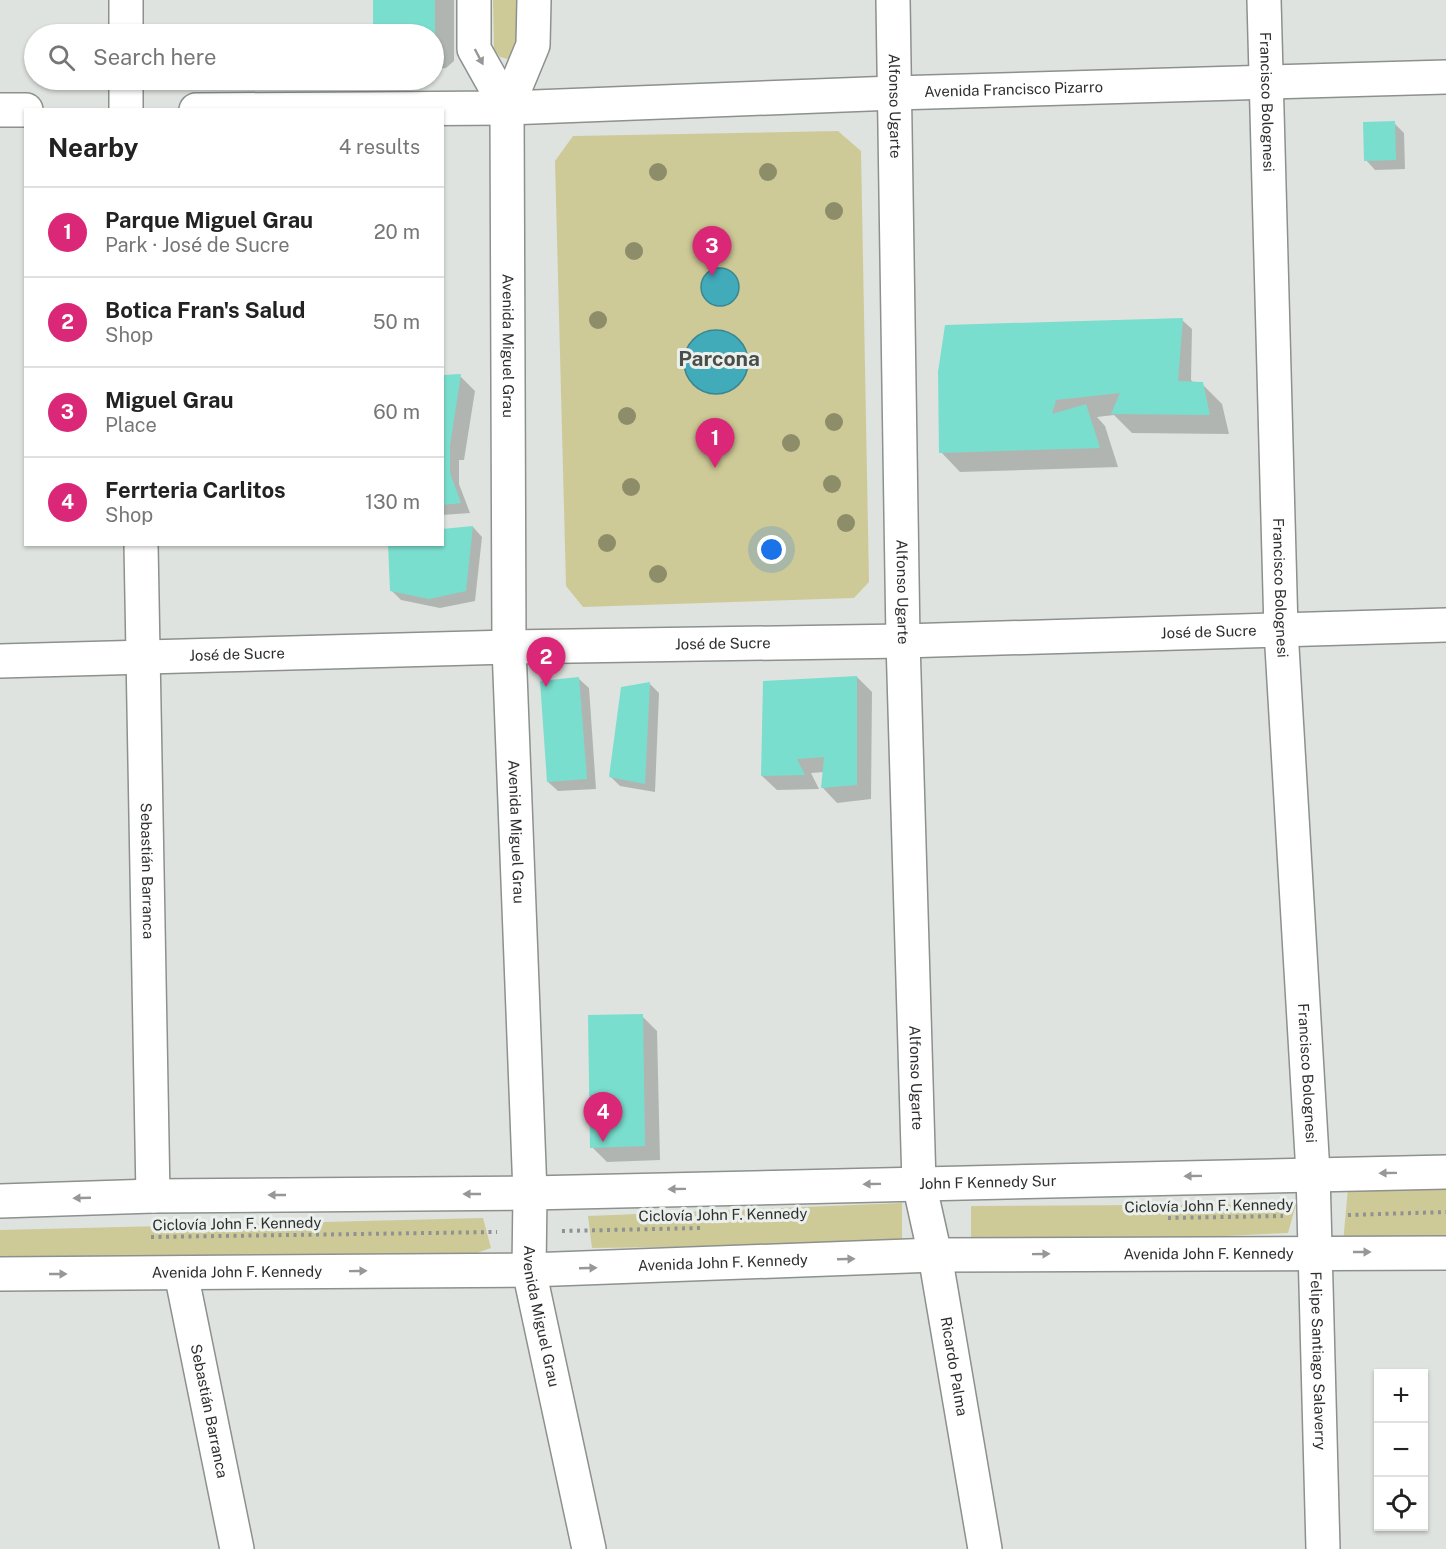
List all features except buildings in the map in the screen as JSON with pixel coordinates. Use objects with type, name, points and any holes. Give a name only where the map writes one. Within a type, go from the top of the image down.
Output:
[{"type":"street","points":[[126,0],[126,24]]},
{"type":"street","name":"Avenida Miguel Grau","points":[[474,0],[474,49],[507,108]]},
{"type":"street","name":"Avenida Miguel Grau","points":[[534,0],[533,45],[507,108],[509,647],[530,1193],[530,1270],[590,1549]]},
{"type":"street","name":"Alfonso Ugarte","points":[[893,0],[903,641],[920,1183]]},
{"type":"street","name":"Francisco Bolognesi","points":[[1264,0],[1281,630],[1313,1173]]},
{"type":"street","name":"Avenida Francisco Pizarro","points":[[444,108],[1446,77]]},
{"type":"street","points":[[126,90],[126,108]]},
{"type":"street","points":[[0,110],[24,110]]},
{"type":"street","name":"Sebastián Barranca","points":[[141,546],[153,1196]]},
{"type":"street","name":"José de Sucre","points":[[0,661],[509,647],[903,641],[1446,625]]},
{"type":"street","name":"John F Kennedy Sur","points":[[530,1193],[1313,1173],[1446,1172]]},
{"type":"street","name":"Felipe Santiago Salaverry","points":[[1313,1173],[1317,1252],[1323,1549]]},
{"type":"street","name":"Ricardo Palma","points":[[920,1183],[935,1256],[985,1549]]},
{"type":"street","points":[[0,1201],[153,1196],[530,1193]]},
{"type":"street","name":"Avenida John F. Kennedy","points":[[0,1274],[530,1270],[935,1256],[1446,1253]]},
{"type":"street","name":"Sebastián Barranca","points":[[181,1273],[237,1549]]},
{"type":"path","name":"Ciclovía John F. Kennedy","points":[[1162,1218],[1446,1212]]},
{"type":"path","name":"Ciclovía John F. Kennedy","points":[[141,1237],[705,1228]]},
{"type":"shaded area","points":[[493,0],[521,0],[520,50],[508,59],[500,57],[494,49]]},
{"type":"shaded area","points":[[838,131],[861,151],[869,582],[854,598],[583,607],[566,586],[555,161],[573,136]]},
{"type":"shaded area","points":[[1348,1188],[1446,1188],[1446,1242],[1343,1243]]},
{"type":"shaded area","points":[[902,1203],[902,1244],[592,1248],[588,1216]]},
{"type":"shaded area","points":[[1296,1204],[1288,1233],[971,1248],[971,1206]]},
{"type":"shaded area","points":[[483,1218],[491,1248],[471,1255],[0,1261],[0,1230]]},
{"type":"water","points":[[720,268],[734,273],[739,287],[734,301],[720,306],[706,301],[701,287],[706,273]]},
{"type":"water","points":[[716,330],[734,335],[739,339],[743,344],[748,362],[743,380],[739,385],[734,389],[716,394],[698,389],[693,385],[689,380],[684,362],[689,344],[693,339],[698,335]]},
{"type":"place","name":"Miguel Grau","points":[[712,276]]},
{"type":"place","name":"Parque Miguel Grau","points":[[715,468]]},
{"type":"place","name":"Botica Fran's Salud","points":[[546,687]]},
{"type":"place","name":"Ferrteria Carlitos","points":[[603,1142]]},
{"type":"district","name":"Parcona","points":[[719,359]]}]
